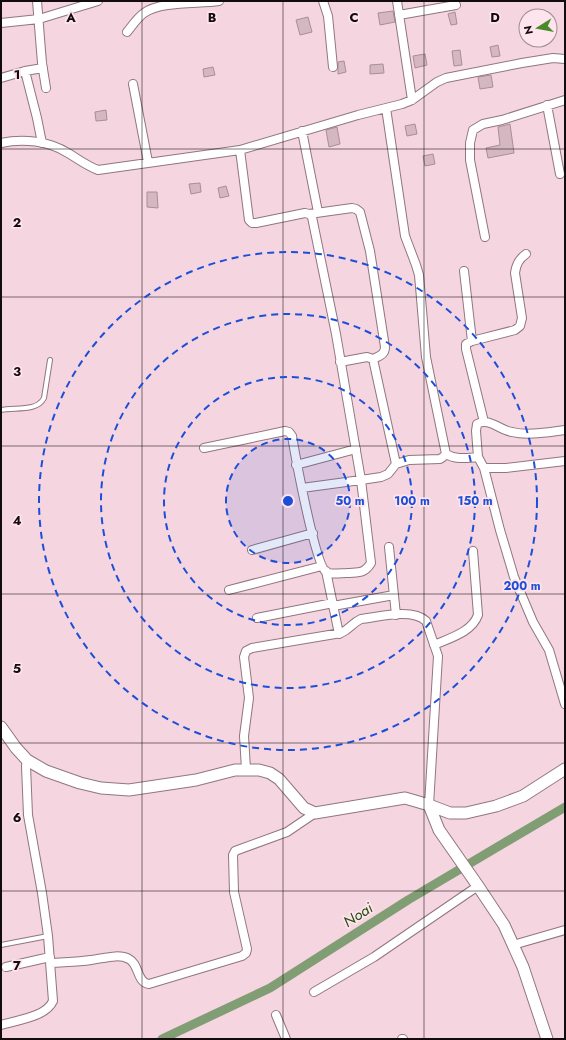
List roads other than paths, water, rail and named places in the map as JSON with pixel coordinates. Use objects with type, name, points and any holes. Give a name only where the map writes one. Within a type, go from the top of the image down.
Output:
[{"type":"street","points":[[37,1],[46,88]]},
{"type":"street","points":[[1,23],[39,19],[98,1]]},
{"type":"street","points":[[127,32],[143,13],[152,9],[176,3],[206,3],[219,1]]},
{"type":"street","points":[[323,1],[329,22],[333,67]]},
{"type":"street","points":[[397,1],[412,100]]},
{"type":"street","points":[[399,15],[456,6]]},
{"type":"street","points":[[1,143],[18,141],[42,143],[58,148],[98,170],[240,150],[302,131],[402,104],[412,100],[427,88],[446,78],[553,58],[565,59]]},
{"type":"street","points":[[1,78],[25,71],[43,68]]},
{"type":"street","points":[[25,71],[42,143]]},
{"type":"street","points":[[134,84],[148,162]]},
{"type":"street","points":[[485,236],[470,160],[470,143],[474,130],[483,124],[502,120],[565,100]]},
{"type":"street","points":[[547,106],[560,174]]},
{"type":"street","points":[[386,108],[405,236],[419,275],[426,357],[434,402],[446,454],[460,459],[478,457]]},
{"type":"street","points":[[302,131],[318,212]]},
{"type":"street","points":[[240,150],[249,220],[252,223],[305,213],[309,214],[352,208],[356,209],[362,217],[370,251],[386,351],[384,354],[373,359],[367,357],[340,362]]},
{"type":"street","points":[[229,590],[324,569],[330,573],[360,572],[367,570],[371,563],[362,480],[318,246],[312,217],[309,214]]},
{"type":"street","points":[[484,422],[466,344],[472,340],[515,330],[520,326],[522,318],[515,273],[520,259],[526,254]]},
{"type":"street","points":[[464,271],[472,340]]},
{"type":"street","points":[[373,359],[396,464]]},
{"type":"street","points":[[565,430],[520,434],[510,432],[487,421],[477,424],[476,431],[478,457],[484,468],[490,496],[514,577],[533,622],[549,650],[565,704]]},
{"type":"street","points":[[204,448],[286,431],[292,436],[296,465],[312,533],[324,569],[339,634]]},
{"type":"street","points":[[296,465],[356,449]]},
{"type":"street","points":[[302,488],[381,477],[388,474],[396,464],[408,460],[440,458],[446,454]]},
{"type":"street","points":[[484,468],[506,468],[565,461]]},
{"type":"street","points":[[252,550],[312,533]]},
{"type":"street","points":[[389,547],[396,615]]},
{"type":"street","points":[[434,645],[470,628],[476,621],[478,615],[473,551]]},
{"type":"street","points":[[257,618],[394,595]]},
{"type":"street","points":[[246,769],[244,736],[249,698],[244,657],[246,651],[252,648],[339,634],[349,630],[354,622],[361,619],[406,613],[421,617],[426,621],[438,656],[430,805],[439,830],[504,926],[523,967],[547,1039]]},
{"type":"street","points":[[1,727],[16,748],[27,760],[46,771],[80,783],[114,790],[129,790],[196,780],[235,770],[260,770],[279,779],[304,808],[315,813]]},
{"type":"street","points":[[1,1025],[40,1014],[51,1005],[53,1001],[48,936],[41,882],[28,815],[27,760]]},
{"type":"street","points":[[6,967],[50,960],[92,960],[125,957],[133,962],[142,982],[149,984],[242,956],[246,954],[248,949],[234,892],[233,855],[235,851],[287,832],[315,813],[405,798],[430,805],[450,813],[466,813],[496,806],[523,796],[565,769]]},
{"type":"street","points":[[314,992],[374,957],[477,884]]},
{"type":"street","points":[[513,945],[565,930]]},
{"type":"street","points":[[276,1015],[286,1039]]},
{"type":"lane","points":[[1,410],[35,406],[42,402],[44,398],[50,360]]},
{"type":"lane","points":[[1,945],[48,936]]},
{"type":"waterway","name":"Noai","points":[[162,1039],[270,988],[408,900],[565,807]]}]
